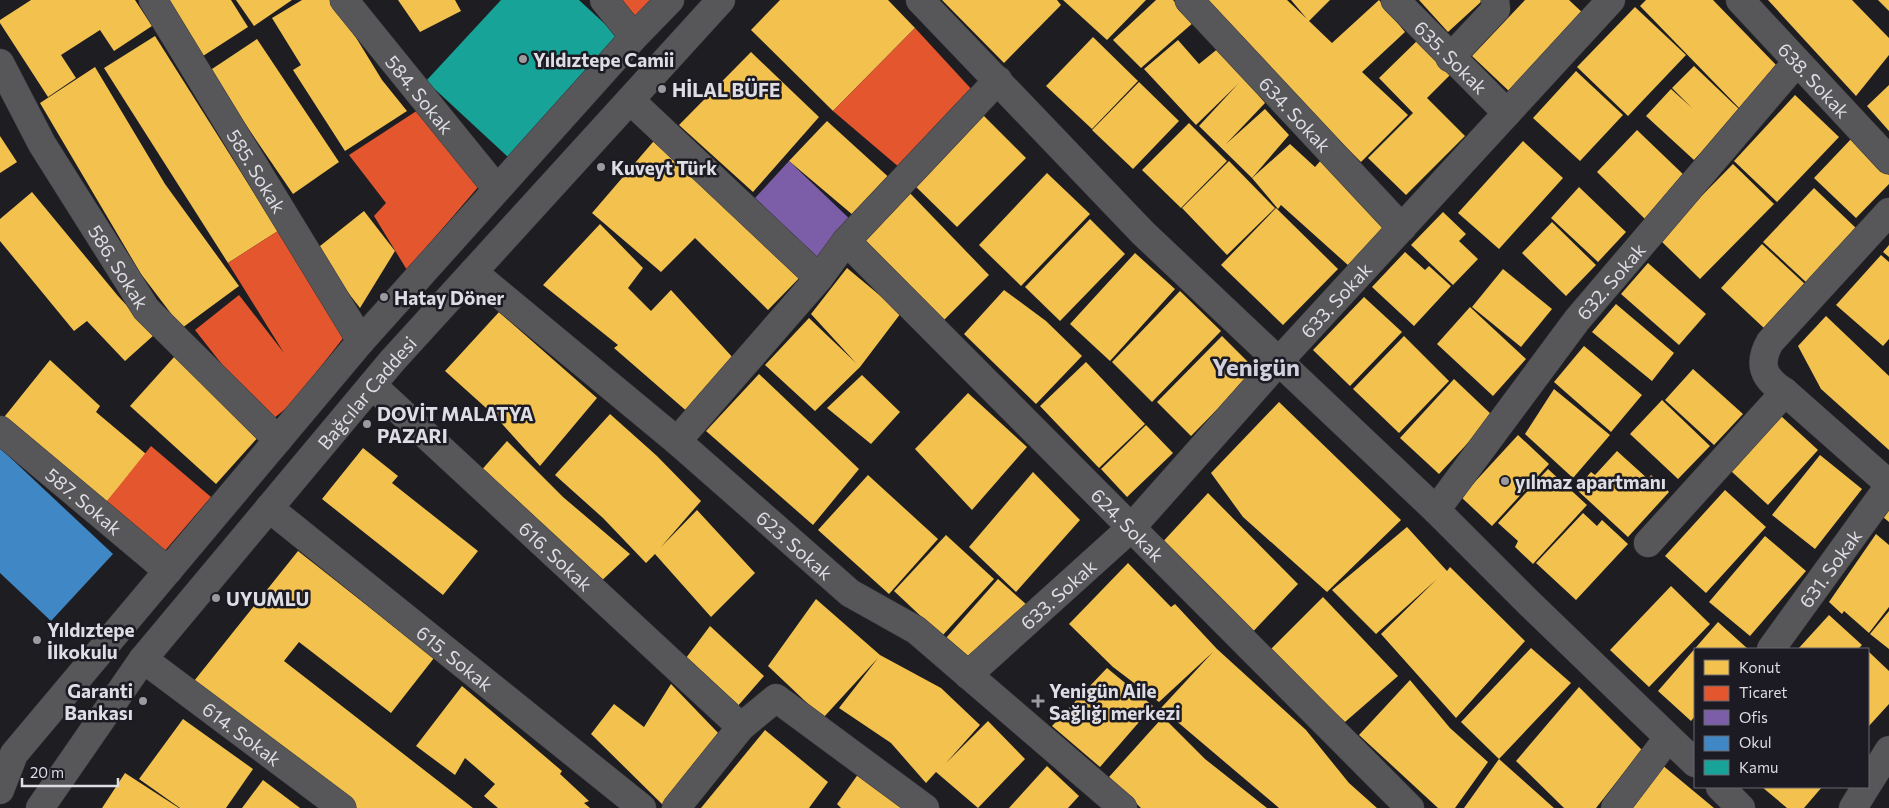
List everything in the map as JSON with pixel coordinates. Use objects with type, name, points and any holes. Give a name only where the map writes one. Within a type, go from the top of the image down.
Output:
[{"type":"street","name":"585. Sokak","points":[[153,0],[361,341]]},
{"type":"street","name":"584. Sokak","points":[[344,0],[497,189]]},
{"type":"street","points":[[604,0],[634,37]]},
{"type":"street","name":"Bağcılar Caddesi","points":[[0,790],[7,759],[361,341],[634,37],[670,0]]},
{"type":"street","name":"Bağcılar Caddesi","points":[[43,807],[143,659],[372,384],[721,0]]},
{"type":"street","points":[[920,0],[1143,233],[1280,360],[1436,510],[1668,738],[1694,759]]},
{"type":"street","name":"634. Sokak","points":[[1189,0],[1402,228]]},
{"type":"street","name":"635. Sokak","points":[[1395,0],[1450,58],[1507,113]]},
{"type":"street","points":[[1450,58],[1496,9],[1496,0]]},
{"type":"street","name":"633. Sokak","points":[[968,675],[1132,526],[1280,360],[1611,0]]},
{"type":"street","name":"638. Sokak","points":[[1740,0],[1889,160]]},
{"type":"street","name":"632. Sokak","points":[[1436,510],[1577,320],[1796,62]]},
{"type":"street","name":"586. Sokak","points":[[0,64],[42,144],[146,309],[278,440]]},
{"type":"street","points":[[677,441],[819,278],[846,241],[998,80]]},
{"type":"street","points":[[630,100],[819,278]]},
{"type":"street","points":[[1889,212],[1770,342],[1763,355],[1764,369],[1771,383],[1785,392],[1889,485]]},
{"type":"street","name":"624. Sokak","points":[[846,241],[1132,526],[1410,808]]},
{"type":"street","name":"623. Sokak","points":[[473,272],[677,441],[850,592],[916,630],[1123,808]]},
{"type":"street","name":"616. Sokak","points":[[372,384],[741,727]]},
{"type":"street","points":[[1648,543],[1785,392]]},
{"type":"street","name":"587. Sokak","points":[[0,430],[168,571]]},
{"type":"street","name":"631. Sokak","points":[[1772,648],[1889,485]]},
{"type":"street","name":"615. Sokak","points":[[269,508],[642,808]]},
{"type":"street","name":"614. Sokak","points":[[143,659],[342,808]]},
{"type":"street","points":[[676,808],[741,727],[776,698],[922,807]]},
{"type":"street","points":[[1615,808],[1668,738]]},
{"type":"street","points":[[1869,783],[1889,750]]},
{"type":"street","points":[[1721,788],[1741,808]]},
{"type":"street","points":[[1853,808],[1866,788]]},
{"type":"building: Konut","points":[[31,0],[135,0],[152,26],[114,51],[100,30],[61,55],[76,78],[48,97],[0,23],[0,20]]},
{"type":"building: Konut","points":[[167,0],[231,0],[248,27],[203,56]]},
{"type":"building: Konut","points":[[236,0],[292,0],[254,26]]},
{"type":"building: Konut","points":[[302,0],[333,0],[382,80],[407,111],[345,151],[293,70],[301,65],[272,18]]},
{"type":"building: Konut","points":[[398,0],[455,0],[461,11],[420,32]]},
{"type":"building: Konut","points":[[780,0],[888,0],[915,28],[833,111],[751,30]]},
{"type":"building: Konut","points":[[942,0],[1057,0],[1061,5],[1004,63]]},
{"type":"building: Konut","points":[[1063,0],[1146,0],[1107,40]]},
{"type":"building: Konut","points":[[1156,0],[1173,0],[1194,22],[1141,68],[1113,40]]},
{"type":"building: Konut","points":[[1208,0],[1287,0],[1307,19],[1291,0],[1330,0],[1309,21],[1332,43],[1379,0],[1405,32],[1362,72],[1408,115],[1361,162],[1202,5]]},
{"type":"building: Konut","points":[[1419,0],[1483,0],[1448,32]]},
{"type":"building: Konut","points":[[1525,0],[1569,0],[1585,15],[1511,93],[1472,56]]},
{"type":"building: Konut","points":[[1646,0],[1713,0],[1781,70],[1741,110],[1640,6]]},
{"type":"building: Konut","points":[[1768,0],[1852,0],[1889,38],[1889,55],[1856,96]]},
{"type":"building: Konut","points":[[1878,0],[1889,0],[1889,11]]},
{"type":"building: Konut","points":[[1635,7],[1686,55],[1628,116],[1577,67]]},
{"type":"building: Konut","points":[[155,36],[278,231],[228,263],[104,68]]},
{"type":"building: Konut","points":[[1422,36],[1456,69],[1427,98],[1465,136],[1406,195],[1368,158],[1413,113],[1379,78]]},
{"type":"building: Konut","points":[[1093,37],[1138,81],[1092,129],[1046,86]]},
{"type":"building: Konut","points":[[257,39],[339,162],[293,194],[209,71]]},
{"type":"building: Konut","points":[[1178,40],[1199,64],[1220,47],[1265,103],[1226,144],[1265,109],[1289,135],[1252,178],[1199,126],[1238,84],[1196,125],[1144,69]]},
{"type":"building: Konut","points":[[751,52],[819,117],[753,192],[679,125]]},
{"type":"building: Konut","points":[[1694,66],[1741,111],[1694,160],[1646,116],[1671,89],[1692,108],[1672,88]]},
{"type":"building: Konut","points":[[95,67],[165,184],[239,286],[182,328],[141,274],[40,103]]},
{"type":"building: Konut","points":[[1576,71],[1623,115],[1580,161],[1533,118]]},
{"type":"building: Konut","points":[[1139,82],[1179,121],[1133,169],[1092,130]]},
{"type":"building: Konut","points":[[1889,85],[1889,131],[1867,106]]},
{"type":"building: Konut","points":[[1795,95],[1839,137],[1777,202],[1734,161]]},
{"type":"building: Konut","points":[[978,110],[1026,158],[957,227],[909,180]]},
{"type":"building: Konut","points":[[827,121],[894,182],[860,221],[789,161]]},
{"type":"building: Konut","points":[[1189,123],[1227,161],[1181,208],[1142,170]]},
{"type":"building: Konut","points":[[1637,130],[1686,177],[1645,219],[1597,172]]},
{"type":"building: Konut","points":[[659,135],[805,272],[768,310],[695,238],[661,272],[592,213]]},
{"type":"building: Konut","points":[[0,136],[17,162],[0,173]]},
{"type":"building: Konut","points":[[1852,138],[1889,175],[1889,184],[1856,218],[1814,178]]},
{"type":"building: Konut","points":[[1523,141],[1563,178],[1499,249],[1458,213]]},
{"type":"building: Konut","points":[[1290,144],[1315,167],[1322,159],[1388,224],[1349,266],[1281,205],[1278,209],[1252,178]]},
{"type":"building: Konut","points":[[1229,161],[1275,208],[1227,255],[1182,208]]},
{"type":"building: Konut","points":[[1733,164],[1774,204],[1700,279],[1659,239]]},
{"type":"building: Konut","points":[[1047,173],[1090,214],[1021,286],[979,245]]},
{"type":"building: Konut","points":[[1579,187],[1626,232],[1598,262],[1551,218]]},
{"type":"building: Konut","points":[[905,188],[989,275],[943,321],[857,238]]},
{"type":"building: Konut","points":[[1814,188],[1858,230],[1808,284],[1763,242]]},
{"type":"building: Konut","points":[[32,192],[118,296],[154,335],[125,361],[87,321],[74,331],[0,241],[0,219]]},
{"type":"building: Konut","points":[[1276,208],[1338,269],[1283,325],[1221,265]]},
{"type":"building: Konut","points":[[364,211],[395,251],[360,308],[315,250]]},
{"type":"building: Konut","points":[[1443,212],[1466,234],[1459,241],[1478,259],[1453,285],[1411,245]]},
{"type":"building: Konut","points":[[1090,219],[1125,254],[1060,321],[1025,287]]},
{"type":"building: Konut","points":[[1552,222],[1596,265],[1566,296],[1522,253]]},
{"type":"building: Konut","points":[[600,224],[643,268],[628,288],[651,311],[671,290],[735,360],[690,414],[614,348],[618,345],[543,285]]},
{"type":"building: Konut","points":[[1762,244],[1806,285],[1765,329],[1721,288]]},
{"type":"building: Konut","points":[[1889,245],[1889,257],[1883,252]]},
{"type":"building: Konut","points":[[1405,252],[1425,270],[1429,266],[1451,286],[1414,326],[1372,287]]},
{"type":"building: Konut","points":[[1135,253],[1175,289],[1110,361],[1070,324]]},
{"type":"building: Konut","points":[[1881,255],[1889,262],[1889,339],[1883,346],[1836,305]]},
{"type":"building: Konut","points":[[1648,263],[1706,314],[1679,345],[1621,294]]},
{"type":"building: Konut","points":[[847,268],[901,313],[860,367],[815,411],[765,365],[809,318],[856,363],[811,314]]},
{"type":"building: Konut","points":[[1503,269],[1552,309],[1521,347],[1472,307]]},
{"type":"building: Konut","points":[[1004,290],[1046,321],[1082,356],[1036,404],[964,334]]},
{"type":"building: Konut","points":[[1180,291],[1221,331],[1152,402],[1112,362]]},
{"type":"building: Konut","points":[[1364,297],[1402,332],[1350,386],[1313,350]]},
{"type":"building: Konut","points":[[1616,304],[1674,353],[1652,381],[1592,332]]},
{"type":"building: Konut","points":[[1470,307],[1526,359],[1493,396],[1437,344]]},
{"type":"building: Konut","points":[[499,312],[597,398],[540,466],[495,416],[445,371]]},
{"type":"building: Konut","points":[[1826,316],[1889,376],[1889,450],[1821,389],[1798,346]]},
{"type":"building: Konut","points":[[1222,336],[1256,370],[1191,436],[1157,402]]},
{"type":"building: Konut","points":[[1404,336],[1449,381],[1399,433],[1353,389]]},
{"type":"building: Konut","points":[[1584,346],[1642,395],[1611,432],[1554,382]]},
{"type":"building: Konut","points":[[175,356],[261,434],[216,484],[130,406]]},
{"type":"building: Konut","points":[[50,360],[100,406],[96,412],[146,454],[104,505],[1,421]]},
{"type":"building: Konut","points":[[1086,362],[1145,424],[1099,468],[1040,406]]},
{"type":"building: Konut","points":[[1693,369],[1743,414],[1714,445],[1665,400]]},
{"type":"building: Konut","points":[[759,374],[859,469],[813,525],[706,431]]},
{"type":"building: Konut","points":[[862,375],[900,412],[871,444],[827,408]]},
{"type":"building: Konut","points":[[1454,379],[1493,416],[1439,474],[1400,438]]},
{"type":"building: Konut","points":[[1554,389],[1610,435],[1573,478],[1525,434]]},
{"type":"building: Konut","points":[[968,393],[1027,447],[972,510],[915,449]]},
{"type":"building: Konut","points":[[1662,400],[1710,446],[1678,479],[1630,434]]},
{"type":"building: Konut","points":[[1279,402],[1401,520],[1327,592],[1243,517],[1211,473]]},
{"type":"building: Konut","points":[[610,414],[657,456],[701,501],[661,547],[697,510],[755,573],[711,617],[655,554],[646,563],[603,518],[555,475]]},
{"type":"building: Konut","points":[[1781,416],[1818,450],[1768,505],[1731,471]]},
{"type":"building: Konut","points":[[1146,425],[1173,453],[1127,497],[1101,469]]},
{"type":"building: Konut","name":"yılmaz apartmanı","points":[[1518,435],[1549,464],[1492,526],[1461,497]]},
{"type":"building: Konut","points":[[507,441],[563,497],[630,554],[596,586],[479,473]]},
{"type":"building: Konut","points":[[363,448],[398,476],[392,483],[478,551],[443,595],[322,499]]},
{"type":"building: Konut","points":[[1617,451],[1648,479],[1651,475],[1669,492],[1628,537],[1576,489],[1591,472],[1595,475]]},
{"type":"building: Konut","points":[[1820,455],[1862,489],[1815,549],[1772,515]]},
{"type":"building: Konut","points":[[1548,469],[1587,505],[1533,564],[1515,547],[1518,541],[1498,523]]},
{"type":"building: Konut","points":[[1033,472],[1080,520],[1016,592],[969,547]]},
{"type":"building: Konut","points":[[868,475],[938,539],[889,594],[818,530]]},
{"type":"building: Konut","points":[[1725,490],[1766,527],[1706,593],[1665,556]]},
{"type":"building: Konut","points":[[1208,493],[1298,584],[1247,638],[1158,547]]},
{"type":"building: Konut","points":[[1889,510],[1889,522],[1883,517]]},
{"type":"building: Konut","points":[[1583,513],[1597,526],[1602,520],[1628,544],[1576,600],[1536,563]]},
{"type":"building: Konut","points":[[1407,527],[1447,571],[1450,567],[1525,641],[1456,718],[1381,634],[1437,579],[1376,634],[1332,590]]},
{"type":"building: Konut","points":[[1876,534],[1889,545],[1889,607],[1869,633],[1844,611],[1842,614],[1829,602]]},
{"type":"building: Konut","points":[[946,535],[994,579],[942,636],[894,591]]},
{"type":"building: Konut","points":[[1765,536],[1806,571],[1750,636],[1709,602]]},
{"type":"building: Konut","points":[[298,551],[434,658],[391,713],[299,642],[284,661],[473,808],[357,808],[194,681]]},
{"type":"building: Konut","points":[[1128,563],[1171,607],[1175,604],[1217,649],[1306,730],[1349,783],[1377,808],[1279,808],[1161,708],[1213,652],[1159,702],[1113,667],[1069,624]]},
{"type":"building: Konut","points":[[998,579],[1027,605],[975,664],[946,638]]},
{"type":"building: Konut","points":[[1671,586],[1710,624],[1649,687],[1610,650]]},
{"type":"building: Konut","points":[[1323,597],[1398,676],[1345,722],[1269,651]]},
{"type":"building: Konut","points":[[816,599],[880,655],[941,688],[980,725],[946,763],[988,721],[1025,759],[978,808],[936,772],[926,783],[891,743],[839,708],[878,658],[823,718],[768,666]]},
{"type":"building: Konut","points":[[1889,611],[1889,649],[1870,634]]},
{"type":"building: Konut","points":[[1829,615],[1862,645],[1859,648],[1799,648]]},
{"type":"building: Konut","points":[[1718,622],[1747,648],[1695,648]]},
{"type":"building: Konut","points":[[710,626],[764,676],[729,716],[683,662]]},
{"type":"building: Konut","points":[[1531,648],[1571,683],[1499,759],[1461,722]]},
{"type":"building: Konut","points":[[1694,650],[1694,717],[1691,721],[1658,691]]},
{"type":"building: Konut","points":[[1869,652],[1889,671],[1889,704],[1869,726]]},
{"type":"building: Konut","points":[[1107,668],[1153,706],[1100,767],[1052,726]]},
{"type":"building: Konut","points":[[1410,680],[1450,728],[1488,762],[1455,808],[1438,808],[1359,735]]},
{"type":"building: Konut","points":[[671,684],[723,738],[666,808],[591,734],[614,704],[644,727]]},
{"type":"building: Konut","points":[[462,686],[562,771],[560,774],[589,801],[584,803],[590,808],[498,808],[484,796],[495,784],[465,758],[455,775],[416,746]]},
{"type":"building: Konut","points":[[1579,687],[1642,750],[1596,808],[1564,808],[1516,761]]},
{"type":"building: Konut","points":[[1163,717],[1205,759],[1267,808],[1141,808],[1109,777]]},
{"type":"building: Konut","points":[[183,719],[253,769],[226,808],[180,808],[139,779]]},
{"type":"building: Konut","points":[[765,730],[828,782],[809,808],[701,808]]},
{"type":"building: Konut","points":[[1499,759],[1554,808],[1464,808]]},
{"type":"building: Konut","points":[[866,763],[914,808],[841,808],[837,804]]},
{"type":"building: Konut","points":[[1661,764],[1714,808],[1630,808]]},
{"type":"building: Konut","points":[[1047,766],[1079,796],[1068,808],[1009,808]]},
{"type":"building: Konut","points":[[125,773],[179,808],[102,808]]},
{"type":"building: Konut","points":[[263,780],[300,808],[242,808]]},
{"type":"building: Konut","points":[[1763,788],[1821,788],[1804,808],[1787,808]]},
{"type":"building: Ticaret","points":[[622,0],[657,0],[636,20]]},
{"type":"building: Ticaret","points":[[915,28],[974,92],[900,168],[833,111]]},
{"type":"building: Ticaret","points":[[418,110],[479,186],[407,270],[374,216],[386,203],[349,155]]},
{"type":"building: Ticaret","points":[[278,231],[344,337],[308,383],[311,388],[268,423],[195,330],[239,295],[284,353],[228,263]]},
{"type":"building: Ticaret","points":[[151,446],[211,497],[163,553],[104,505]]},
{"type":"building: Ofis","points":[[789,161],[854,223],[821,261],[755,198]]},
{"type":"building: Okul","points":[[0,448],[113,554],[51,621],[0,573]]},
{"type":"building: Kamu","name":"Yıldıztepe Camii","points":[[501,0],[579,0],[619,37],[508,157],[426,81]]},
{"type":"place","name":"Yıldıztepe Camii","points":[[523,59]]},
{"type":"place","name":"HİLAL BÜFE","points":[[662,89]]},
{"type":"place","name":"Kuveyt Türk","points":[[601,167]]},
{"type":"place","name":"Hatay Döner","points":[[384,297]]},
{"type":"place","name":"DOVİT MALATYA PAZARI","points":[[367,424]]},
{"type":"place","name":"yılmaz apartmanı","points":[[1505,481]]},
{"type":"place","name":"UYUMLU","points":[[216,598]]},
{"type":"place","name":"Yıldıztepe İlkokulu","points":[[37,640]]},
{"type":"place","name":"Garanti Bankası","points":[[143,701]]},
{"type":"place","name":"Yenigün Aile Sağlığı merkezi","points":[[1038,701]]},
{"type":"district","name":"Yenigün","points":[[1256,366]]}]
